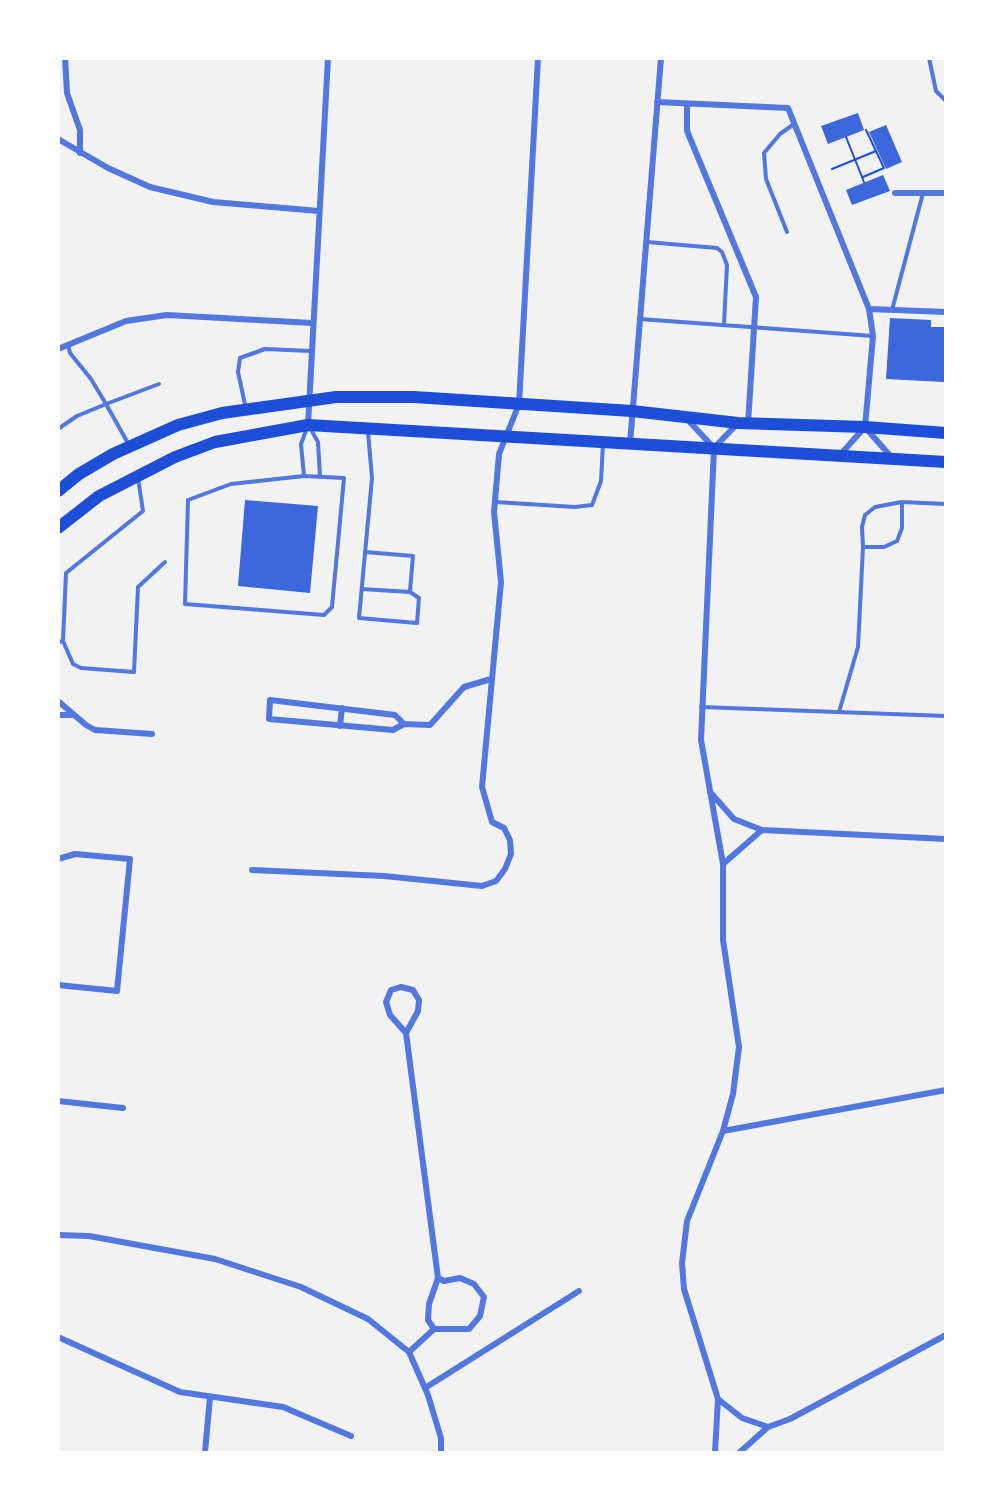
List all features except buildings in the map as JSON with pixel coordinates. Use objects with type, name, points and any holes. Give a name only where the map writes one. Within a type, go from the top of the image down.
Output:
[{"type":"main road","points":[[58,491],[80,474],[130,446],[178,425],[246,410],[336,397],[414,397],[684,415],[743,423],[865,427],[945,433]]},
{"type":"main road","points":[[58,528],[99,496],[137,474],[215,442],[308,425],[945,462]]},
{"type":"street","points":[[65,58],[67,93],[80,130],[80,153]]},
{"type":"street","points":[[308,425],[328,58]]},
{"type":"street","points":[[252,870],[384,876],[483,886],[496,881],[505,869],[511,854],[510,840],[504,828],[492,822],[482,787],[501,582],[495,502],[498,454],[519,404],[538,58]]},
{"type":"street","points":[[630,445],[661,58]]},
{"type":"street","points":[[657,102],[788,108],[869,309],[873,336],[865,427],[839,456]]},
{"type":"street","points":[[687,104],[687,131],[756,297],[743,423],[714,448]]},
{"type":"street","points":[[58,139],[80,153],[150,187],[213,202],[319,211]]},
{"type":"street","points":[[895,193],[945,194]]},
{"type":"street","points":[[869,309],[945,312]]},
{"type":"street","points":[[58,349],[126,321],[167,315],[312,323]]},
{"type":"street","points":[[684,415],[714,448],[700,740],[723,864],[723,940],[739,1047],[732,1094],[723,1131],[687,1221],[682,1263],[684,1289],[718,1399],[716,1452]]},
{"type":"street","points":[[865,427],[892,459]]},
{"type":"street","points":[[404,724],[394,715],[270,700],[270,719],[393,730],[404,724],[430,725],[464,687],[491,679]]},
{"type":"street","points":[[58,701],[95,730],[152,734]]},
{"type":"street","points":[[340,726],[342,708]]},
{"type":"street","points":[[58,715],[73,715]]},
{"type":"street","points":[[709,791],[734,819],[762,830],[945,839]]},
{"type":"street","points":[[723,864],[762,830]]},
{"type":"street","points":[[58,859],[75,854],[130,859],[117,991],[58,985]]},
{"type":"street","points":[[406,1033],[418,1011],[419,1000],[413,990],[401,987],[391,990],[386,1002],[390,1015],[406,1033],[438,1278],[429,1304],[428,1320],[434,1329]]},
{"type":"street","points":[[723,1131],[945,1090]]},
{"type":"street","points":[[58,1101],[123,1108]]},
{"type":"street","points":[[58,1235],[89,1236],[215,1259],[291,1283],[368,1319],[409,1352],[425,1388],[441,1438],[441,1452]]},
{"type":"street","points":[[409,1352],[434,1329],[469,1329],[480,1316],[484,1297],[474,1284],[460,1278],[444,1281],[438,1278]]},
{"type":"street","points":[[425,1388],[579,1291]]},
{"type":"street","points":[[740,1452],[768,1427],[790,1419],[945,1335]]},
{"type":"street","points":[[58,1337],[180,1392],[283,1407],[351,1436]]},
{"type":"street","points":[[205,1452],[210,1397]]},
{"type":"street","points":[[718,1399],[742,1418],[768,1427]]},
{"type":"lane","points":[[929,58],[936,91],[945,101]]},
{"type":"lane","points":[[787,232],[766,179],[764,153],[780,134],[794,124]]},
{"type":"lane","points":[[892,310],[924,193]]},
{"type":"lane","points":[[646,242],[717,248],[722,252],[726,265],[724,324]]},
{"type":"lane","points":[[640,319],[873,336]]},
{"type":"lane","points":[[68,345],[70,353],[91,379],[130,446]]},
{"type":"lane","points":[[246,410],[238,372],[240,358],[265,349],[311,351]]},
{"type":"lane","points":[[58,429],[77,416],[159,384]]},
{"type":"lane","points":[[308,425],[318,442],[320,476]]},
{"type":"lane","points":[[304,476],[301,444],[308,425]]},
{"type":"lane","points":[[362,589],[410,592],[419,598],[417,623],[359,618],[372,478],[368,428]]},
{"type":"lane","points":[[495,502],[589,507],[595,502],[601,482],[603,443]]},
{"type":"lane","points":[[137,474],[143,511],[66,573],[61,641],[73,664],[81,668],[134,672],[138,587],[165,562]]},
{"type":"lane","points":[[320,476],[344,478],[333,608],[324,615],[185,604],[188,500],[231,484],[320,476]]},
{"type":"lane","points":[[839,712],[858,647],[862,527],[865,515],[875,507],[902,502],[945,504]]},
{"type":"lane","points":[[863,548],[884,547],[897,541],[902,528],[902,502]]},
{"type":"lane","points":[[365,552],[413,556],[410,592]]},
{"type":"lane","points":[[701,707],[945,716]]},
{"type":"path","points":[[862,177],[884,168],[867,130]]},
{"type":"path","points":[[846,137],[864,182]]},
{"type":"path","points":[[832,170],[876,151]]}]
